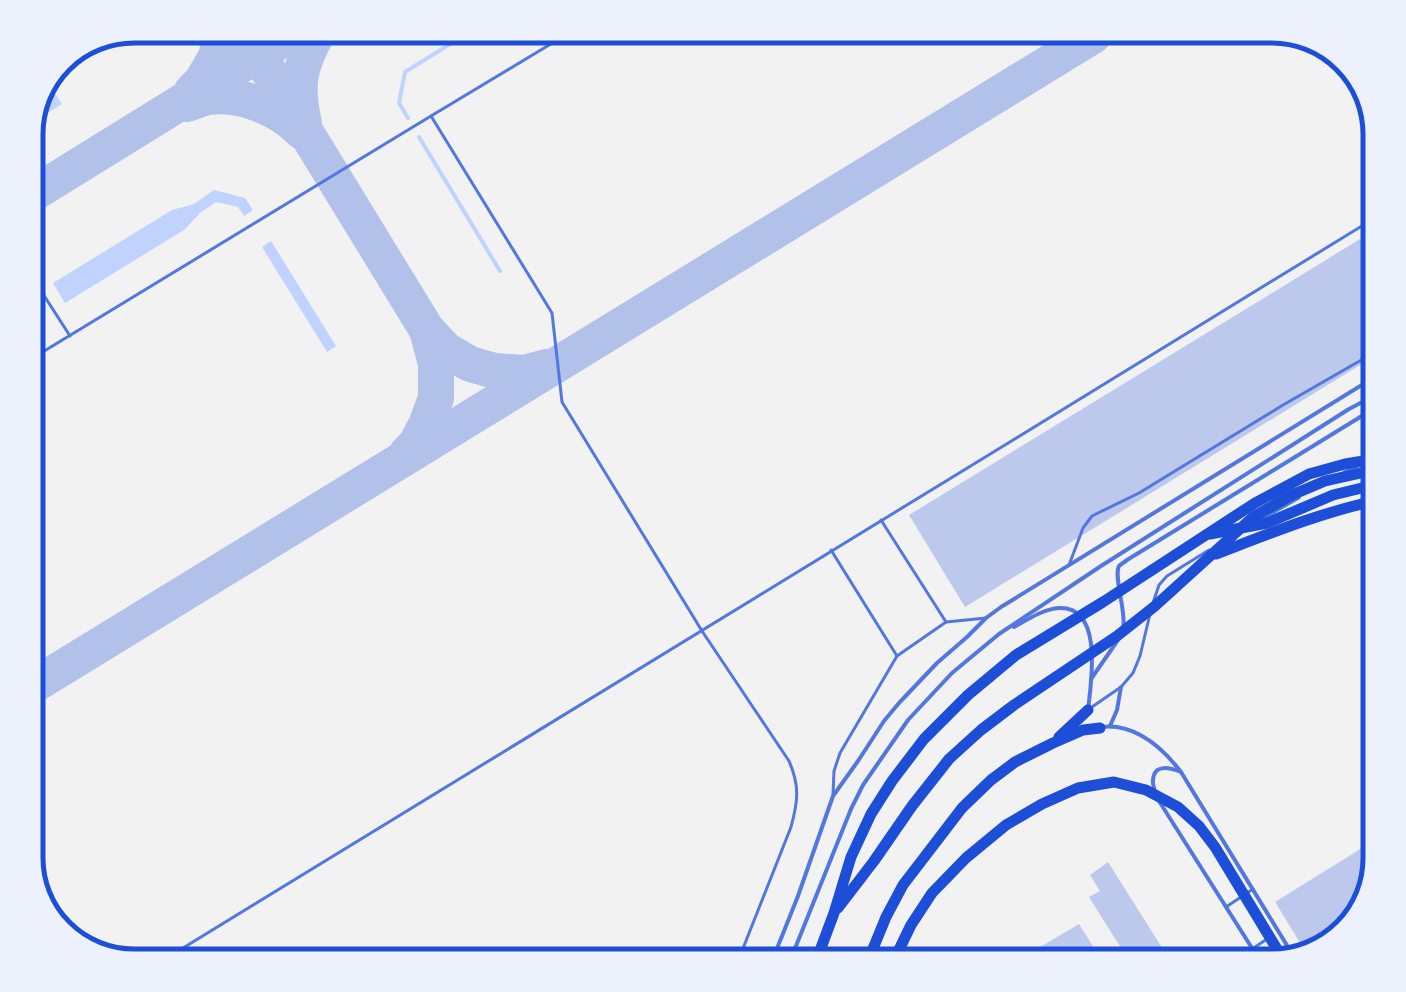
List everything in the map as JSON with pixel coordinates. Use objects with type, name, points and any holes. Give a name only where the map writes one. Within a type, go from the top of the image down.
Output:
[{"type":"highway","points":[[821,949],[834,913],[851,857],[871,814],[892,781],[924,739],[968,695],[1016,655],[1102,602],[1260,500],[1309,474],[1345,464],[1363,461]]},
{"type":"highway","points":[[834,913],[874,861],[912,806],[949,759],[981,730],[1014,705],[1122,632],[1155,606],[1253,517],[1292,495],[1325,482],[1363,473]]},
{"type":"highway","points":[[1203,536],[1267,523],[1333,496],[1363,488]]},
{"type":"highway","points":[[1210,557],[1265,534],[1363,504]]},
{"type":"highway","points":[[1053,742],[1088,710]]},
{"type":"highway","points":[[873,949],[886,917],[903,885],[962,808],[991,780],[1015,762],[1053,742],[1083,730],[1105,727]]},
{"type":"highway","points":[[900,949],[911,926],[932,893],[966,858],[1006,825],[1042,804],[1078,788],[1114,782],[1146,790],[1178,807],[1199,826],[1215,847],[1277,949]]},
{"type":"street","points":[[777,949],[798,896],[833,796],[884,721],[937,663],[986,618],[1002,607],[1363,384]]},
{"type":"street","points":[[795,949],[851,809],[863,785],[908,720],[952,673],[999,634],[1108,562],[1349,409],[1363,402]]},
{"type":"street","points":[[1091,679],[1121,636],[1124,626],[1124,614],[1118,574],[1119,566],[1363,415]]},
{"type":"street","points":[[999,634],[1049,610],[1060,608],[1072,610],[1079,615],[1087,626],[1092,646],[1088,710]]},
{"type":"street","points":[[1122,687],[1117,710],[1105,727],[1134,731],[1150,740],[1170,757],[1181,772],[1289,947]]},
{"type":"street","points":[[1181,772],[1168,767],[1160,768],[1155,774],[1153,780],[1156,797],[1252,948]]},
{"type":"lane","points":[[43,352],[552,43]]},
{"type":"lane","points":[[431,116],[552,313],[562,402],[702,632],[789,761],[795,774],[797,807],[791,827],[743,949]]},
{"type":"lane","points":[[181,949],[702,632],[832,550],[1363,225]]},
{"type":"lane","points":[[43,294],[70,336]]},
{"type":"lane","points":[[1069,565],[1083,528],[1092,516],[1139,494],[1283,405],[1363,359]]},
{"type":"lane","points":[[1088,710],[1122,687],[1133,673],[1140,656],[1154,597],[1159,585],[1167,576],[1332,478],[1348,470],[1363,467]]},
{"type":"lane","points":[[881,520],[946,622]]},
{"type":"lane","points":[[832,550],[896,656]]},
{"type":"lane","points":[[833,796],[834,771],[840,753],[896,656],[946,622],[986,618]]},
{"type":"lane","points":[[1226,907],[1253,889]]},
{"type":"lane","points":[[1252,948],[1279,931]]},
{"type":"water","points":[[54,91],[62,104],[45,114]]},
{"type":"water","points":[[214,190],[245,198],[253,210],[244,216],[238,207],[216,202],[200,213],[184,230],[65,303],[53,283],[172,210],[194,204]]},
{"type":"water","points":[[271,241],[336,346],[327,352],[262,247]]},
{"type":"building","points":[[1363,237],[1363,363],[965,607],[909,515]]},
{"type":"building","points":[[1363,847],[1360,882],[1354,898],[1344,914],[1328,930],[1318,937],[1301,944],[1275,902]]},
{"type":"building","points":[[1108,862],[1163,949],[1122,949],[1089,897],[1100,891],[1090,875]]},
{"type":"building","points":[[1079,924],[1095,949],[1037,949]]},
{"type":"waterway","points":[[408,118],[399,103],[405,72],[452,43]]},
{"type":"waterway","points":[[419,137],[500,271]]},
{"type":"taxiway","points":[[192,91],[202,81],[217,55],[218,43]]},
{"type":"taxiway","points":[[251,43],[427,330],[446,350],[470,364],[495,371],[524,373],[546,367]]},
{"type":"taxiway","points":[[43,188],[277,43]]},
{"type":"taxiway","points":[[304,124],[301,111],[300,78],[305,58],[312,43]]},
{"type":"taxiway","points":[[43,680],[1082,43]]},
{"type":"taxiway","points":[[186,104],[204,98],[222,96],[247,100],[259,104],[282,116],[301,131]]},
{"type":"taxiway","points":[[407,453],[416,444],[426,425],[436,398],[436,364],[427,330]]}]
